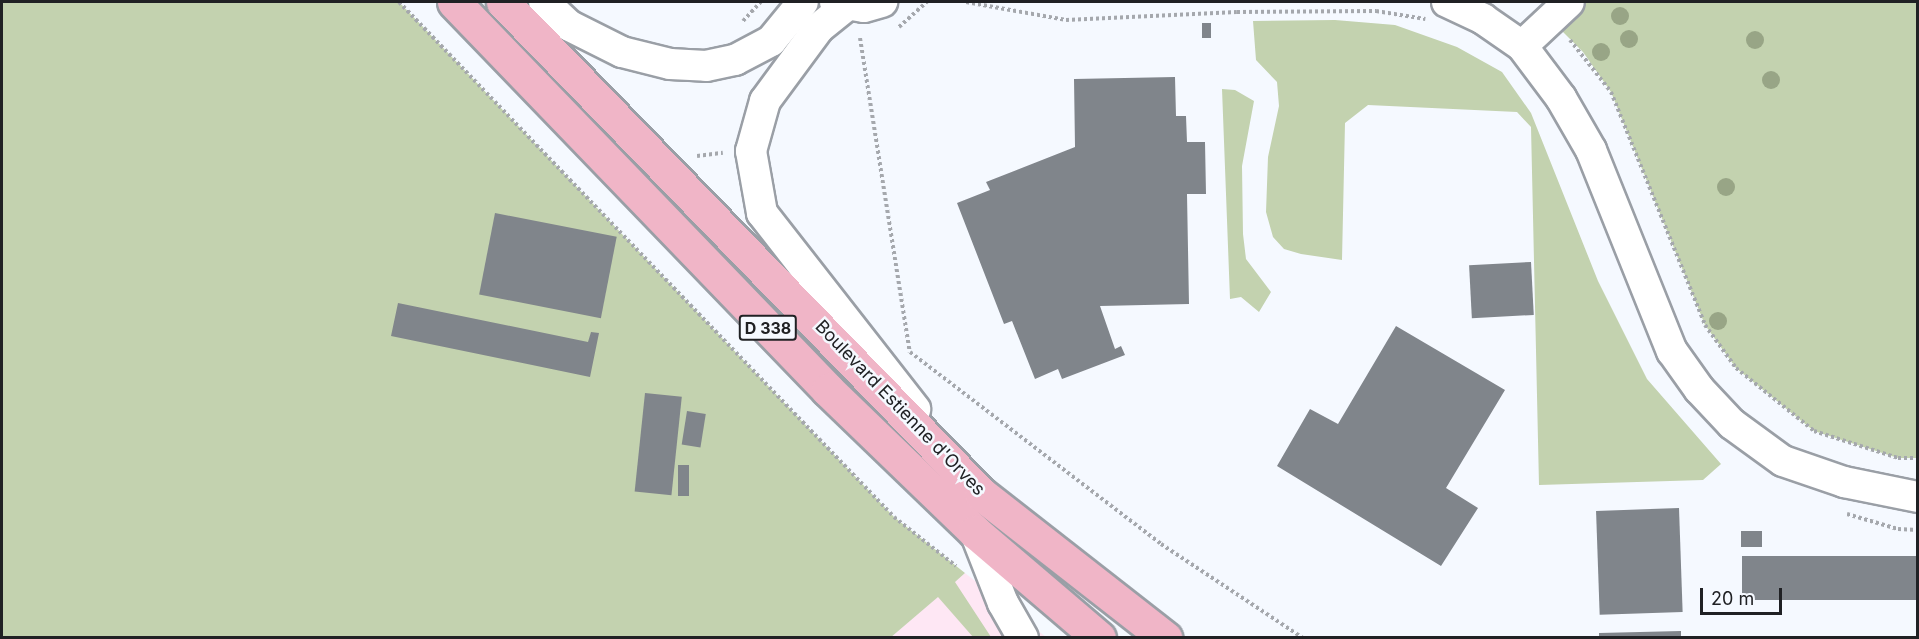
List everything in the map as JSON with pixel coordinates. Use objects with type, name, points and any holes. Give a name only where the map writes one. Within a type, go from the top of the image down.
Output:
[{"type":"main road","name":"Boulevard Estienne d'Orves","points":[[454,2],[828,390],[975,532],[1099,638]]},
{"type":"main road","name":"Boulevard Estienne d'Orves","points":[[503,2],[981,494],[1165,638]]},
{"type":"street","points":[[544,2],[570,26],[622,52],[670,64],[706,66],[735,60],[771,41],[803,2]]},
{"type":"street","points":[[882,2],[864,7],[841,4],[818,29],[765,101],[751,151],[762,213],[981,494]]},
{"type":"street","points":[[1521,46],[1559,10]]},
{"type":"street","points":[[1442,13],[1483,19],[1521,46],[1561,98],[1592,150],[1653,311],[1672,351],[1699,389],[1732,424],[1784,461],[1844,482],[1917,497]]},
{"type":"street","points":[[975,532],[1003,603],[1023,638]]},
{"type":"path","points":[[399,2],[894,517],[965,573]]},
{"type":"path","points":[[737,26],[760,2]]},
{"type":"path","points":[[966,2],[1066,20],[1237,12],[1442,13]]},
{"type":"path","points":[[1559,10],[1583,52],[1611,92],[1705,325],[1736,368],[1814,431],[1898,458],[1917,458]]},
{"type":"path","points":[[860,38],[910,352],[1161,544],[1303,638]]},
{"type":"shaded area","points":[[965,573],[1046,637],[890,638]]},
{"type":"green space","points":[[2,2],[399,2],[894,517],[965,573],[955,582],[991,637],[973,637],[938,597],[890,638],[2,637]]},
{"type":"green space","points":[[1569,2],[1917,2],[1917,458],[1898,458],[1814,431],[1736,368],[1705,325],[1611,92],[1583,52],[1550,19]]},
{"type":"green space","points":[[1335,20],[1395,25],[1457,47],[1502,72],[1531,113],[1598,281],[1647,379],[1721,464],[1703,480],[1539,485],[1531,127],[1517,112],[1368,105],[1345,123],[1342,260],[1284,249],[1273,237],[1266,212],[1268,157],[1279,106],[1277,82],[1256,60],[1253,21]]},
{"type":"green space","points":[[1222,89],[1235,90],[1254,101],[1242,166],[1243,234],[1246,259],[1271,292],[1259,312],[1241,297],[1230,299]]},
{"type":"building","points":[[1202,23],[1211,23],[1211,38],[1202,38]]},
{"type":"building","points":[[1175,77],[1176,116],[1186,116],[1187,142],[1205,142],[1206,194],[1187,194],[1189,304],[1100,306],[1115,349],[1121,346],[1125,355],[1062,379],[1058,369],[1035,379],[1012,321],[1004,324],[957,203],[990,190],[986,182],[1075,147],[1074,79]]},
{"type":"building","points":[[495,213],[617,237],[601,318],[479,294]]},
{"type":"building","points":[[1531,262],[1534,315],[1472,318],[1469,265]]},
{"type":"building","points":[[398,303],[588,342],[591,332],[599,333],[590,377],[391,336]]},
{"type":"building","points":[[1396,326],[1505,390],[1446,488],[1478,508],[1441,566],[1277,466],[1310,409],[1338,424]]},
{"type":"building","points":[[645,393],[682,397],[671,495],[635,491]]},
{"type":"building","points":[[687,411],[706,414],[700,448],[682,445]]},
{"type":"building","points":[[678,465],[689,465],[689,496],[678,496]]},
{"type":"building","points":[[1679,508],[1683,612],[1600,615],[1596,511]]},
{"type":"building","points":[[1741,531],[1762,531],[1762,547],[1741,547]]},
{"type":"building","points":[[1742,556],[1918,556],[1918,600],[1742,600]]},
{"type":"building","points":[[1681,631],[1681,638],[1599,638],[1599,633]]}]
